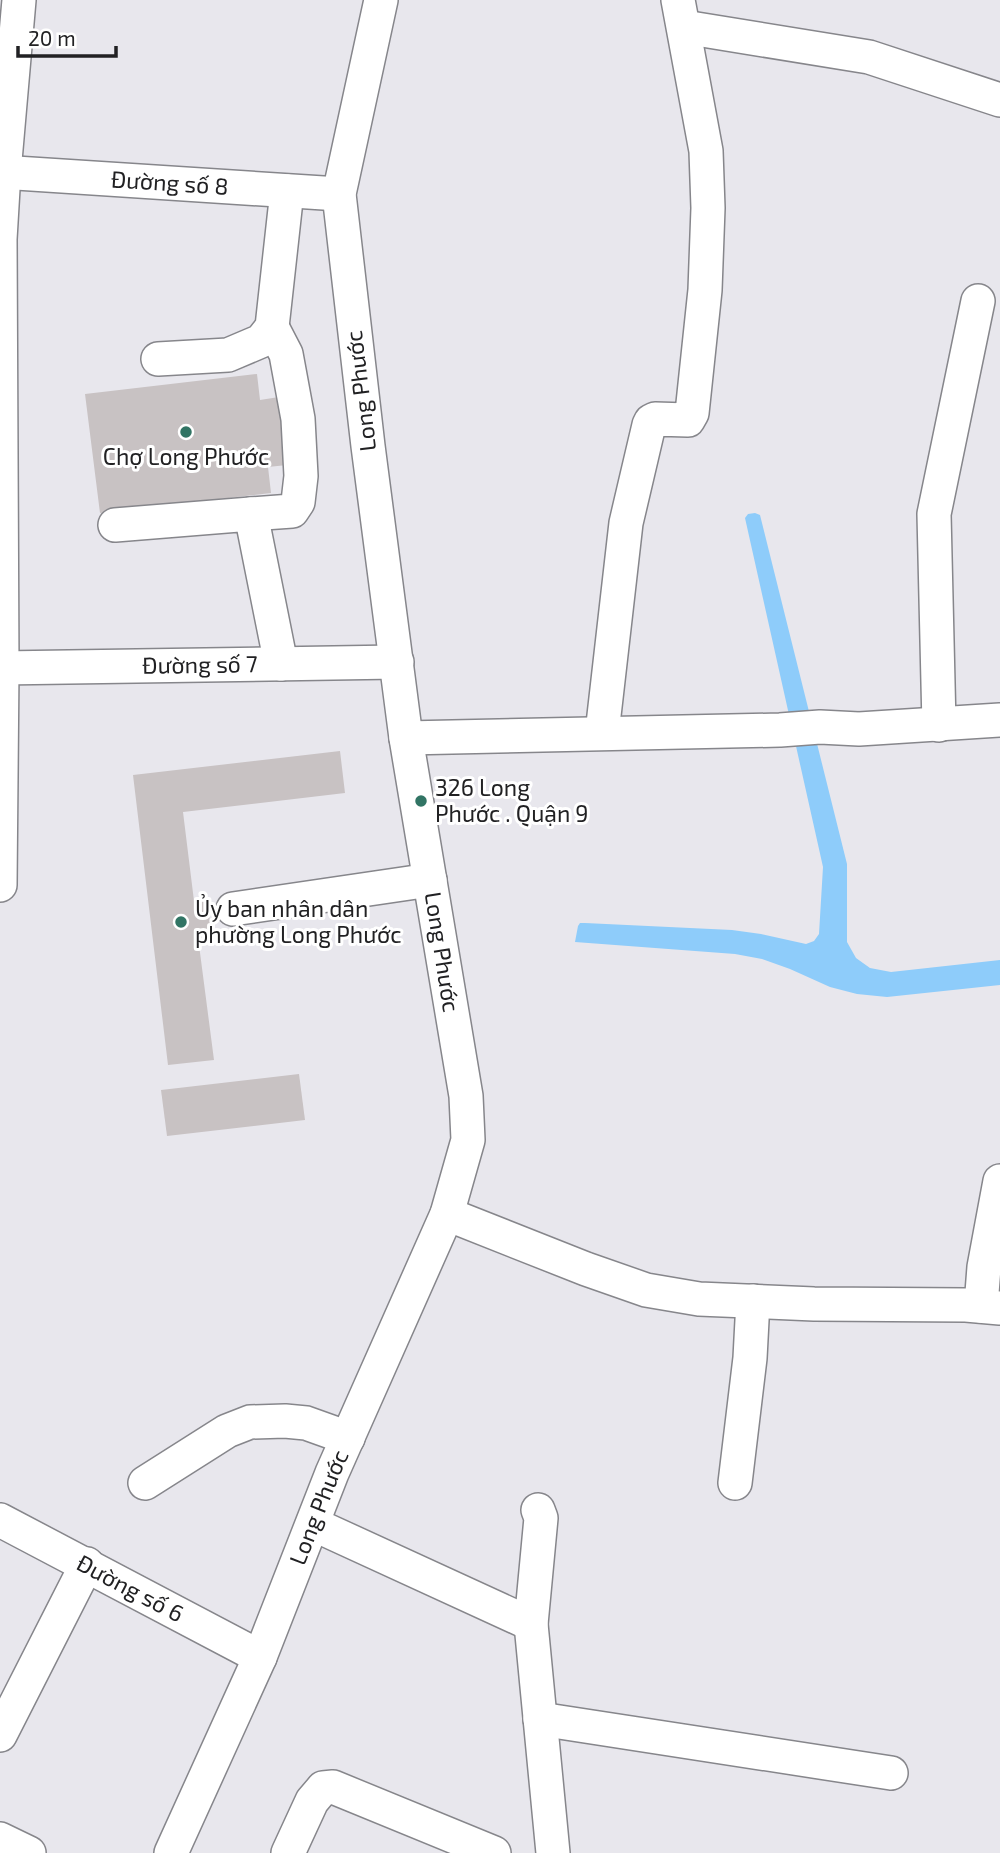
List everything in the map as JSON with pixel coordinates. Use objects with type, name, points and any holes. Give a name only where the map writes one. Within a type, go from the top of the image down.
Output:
[{"type":"street","points":[[0,885],[0,239],[2,172],[19,0]]},
{"type":"street","name":"Long Phước","points":[[171,1853],[260,1657],[332,1473],[447,1213],[468,1139],[466,1096],[406,738],[339,194],[381,0]]},
{"type":"street","points":[[602,733],[626,523],[649,425],[655,419],[688,420],[692,413],[705,289],[708,208],[706,151],[681,14],[869,57],[1000,100]]},
{"type":"street","name":"Đường số 8","points":[[2,172],[339,194]]},
{"type":"street","points":[[158,359],[228,355],[261,341],[272,327],[287,191]]},
{"type":"street","points":[[939,724],[934,513],[978,301]]},
{"type":"street","points":[[115,525],[292,511],[298,502],[301,476],[298,419],[286,354],[272,327]]},
{"type":"street","points":[[251,514],[281,664]]},
{"type":"street","name":"Đường số 7","points":[[1,668],[397,662]]},
{"type":"street","points":[[406,738],[820,727],[859,729],[1000,720]]},
{"type":"street","points":[[233,909],[430,880]]},
{"type":"street","points":[[447,1213],[646,1290],[699,1299],[991,1307],[984,1267],[1000,1181]]},
{"type":"street","points":[[735,1483],[750,1358],[753,1301]]},
{"type":"street","points":[[145,1483],[227,1431],[250,1422],[306,1423],[348,1438]]},
{"type":"street","points":[[537,1510],[541,1518],[531,1624],[552,1853]]},
{"type":"street","name":"Đường số 6","points":[[0,1520],[260,1657]]},
{"type":"street","points":[[313,1524],[531,1624]]},
{"type":"street","points":[[0,1735],[88,1564]]},
{"type":"street","points":[[540,1719],[891,1773]]},
{"type":"street","points":[[288,1853],[312,1801],[323,1788],[333,1787],[495,1853]]},
{"type":"street","points":[[0,1839],[29,1853]]},
{"type":"water","points":[[748,514],[760,515],[847,864],[847,942],[856,958],[870,968],[891,972],[1000,960],[1000,985],[887,997],[857,994],[830,987],[762,959],[735,954],[575,942],[580,923],[732,930],[806,944],[814,941],[819,934],[823,867],[745,518]]},
{"type":"building","name":"Chợ Long Phước","points":[[257,374],[260,400],[279,397],[287,465],[268,467],[271,493],[100,513],[85,394]]},
{"type":"building","name":"Ủy ban nhân dân phường Long Phước","points":[[340,751],[345,793],[183,812],[194,901],[207,900],[213,943],[199,945],[214,1060],[168,1065],[133,775]]},
{"type":"building","points":[[299,1074],[305,1120],[167,1136],[161,1090]]},
{"type":"place","name":"Chợ Long Phước","points":[[186,432]]},
{"type":"place","name":"326 Long Phước . Quận 9","points":[[421,801]]},
{"type":"place","name":"Ủy ban nhân dân phường Long Phước","points":[[181,922]]}]
